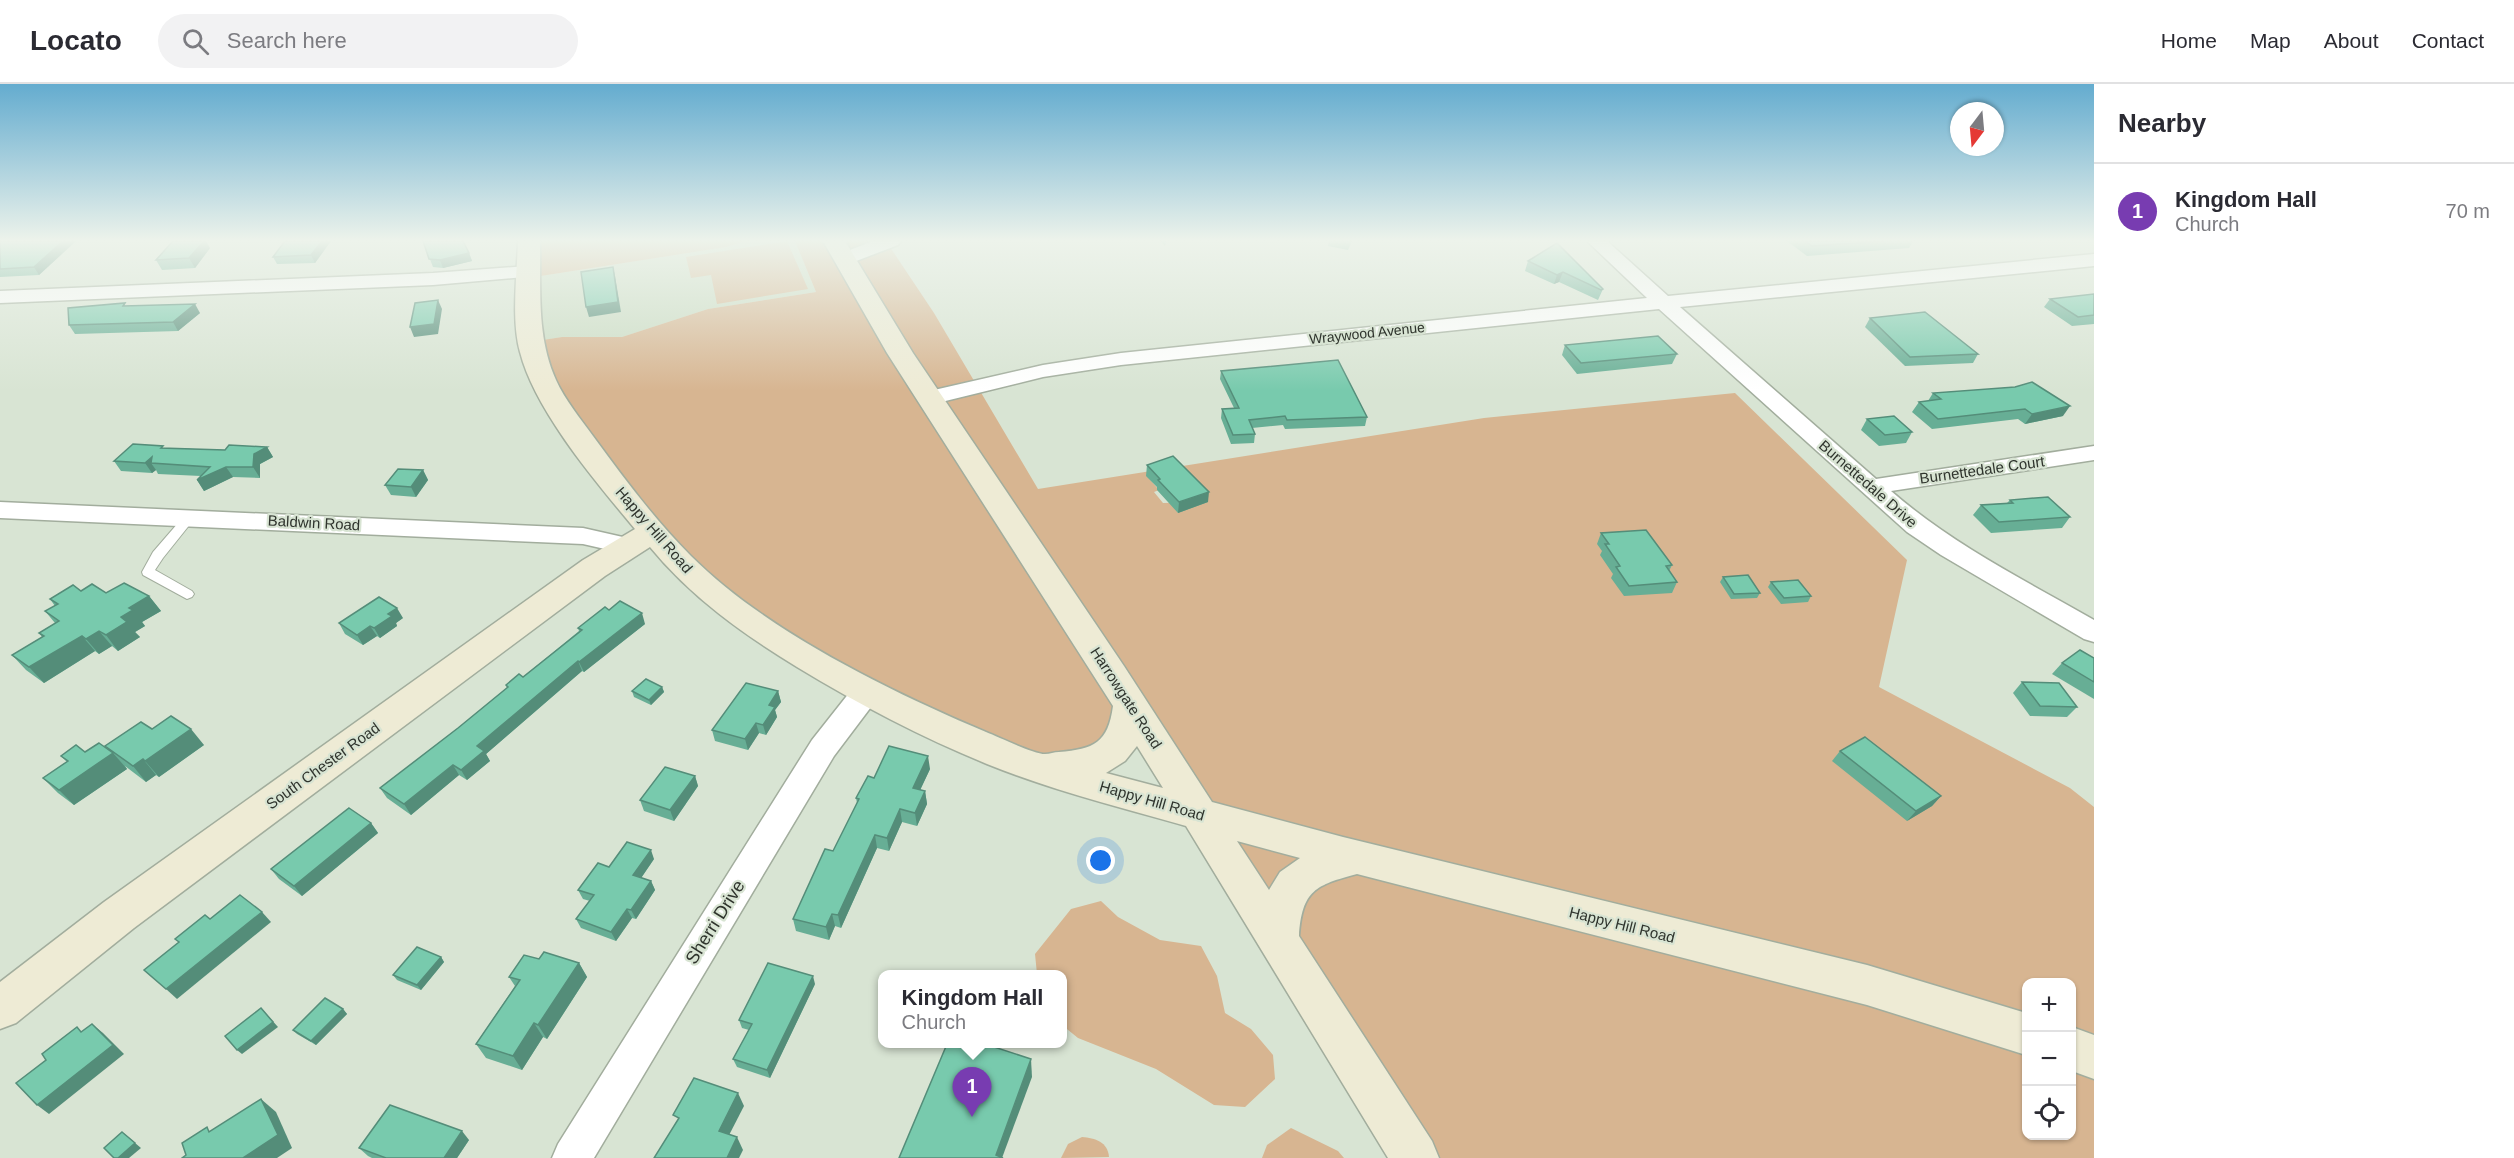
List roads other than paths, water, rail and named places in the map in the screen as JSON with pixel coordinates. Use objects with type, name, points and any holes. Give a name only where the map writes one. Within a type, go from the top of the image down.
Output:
[{"type":"street","points":[[0,297],[146,291]]},
{"type":"street","name":"Happy Hill Road","points":[[528,291],[529,332],[532,351],[543,381],[557,406],[607,476],[640,539],[680,563],[721,599],[769,634],[867,692],[934,725],[1001,754],[1042,768],[1356,858],[1868,985],[2022,1033]]},
{"type":"street","name":"Harrowgate Road","points":[[864,291],[929,398],[1131,705],[1415,1158]]},
{"type":"street","name":"Burnettedale Drive","points":[[1653,291],[1740,372],[1916,526],[1950,549],[2094,632]]},
{"type":"street","name":"Wraywood Avenue","points":[[929,398],[1043,371],[1121,359],[1784,291]]},
{"type":"street","name":"Burnettedale Court","points":[[1870,487],[2094,453]]},
{"type":"street","name":"Baldwin Road","points":[[0,510],[640,539]]},
{"type":"street","name":"South Chester Road","points":[[0,1008],[128,908],[594,568],[640,539]]},
{"type":"street","name":"Sherri Drive","points":[[572,1158],[824,748],[867,692]]},
{"type":"street","points":[[1042,768],[1089,764],[1112,751],[1128,731],[1131,705]]},
{"type":"street","points":[[1278,939],[1282,907],[1294,884],[1320,866],[1356,858]]},
{"type":"street","points":[[2076,1050],[2094,1057]]},
{"type":"lane","points":[[187,594],[148,572],[158,555],[189,518]]},
{"type":"place","name":"Kingdom Hall","points":[[972,1117]]}]
